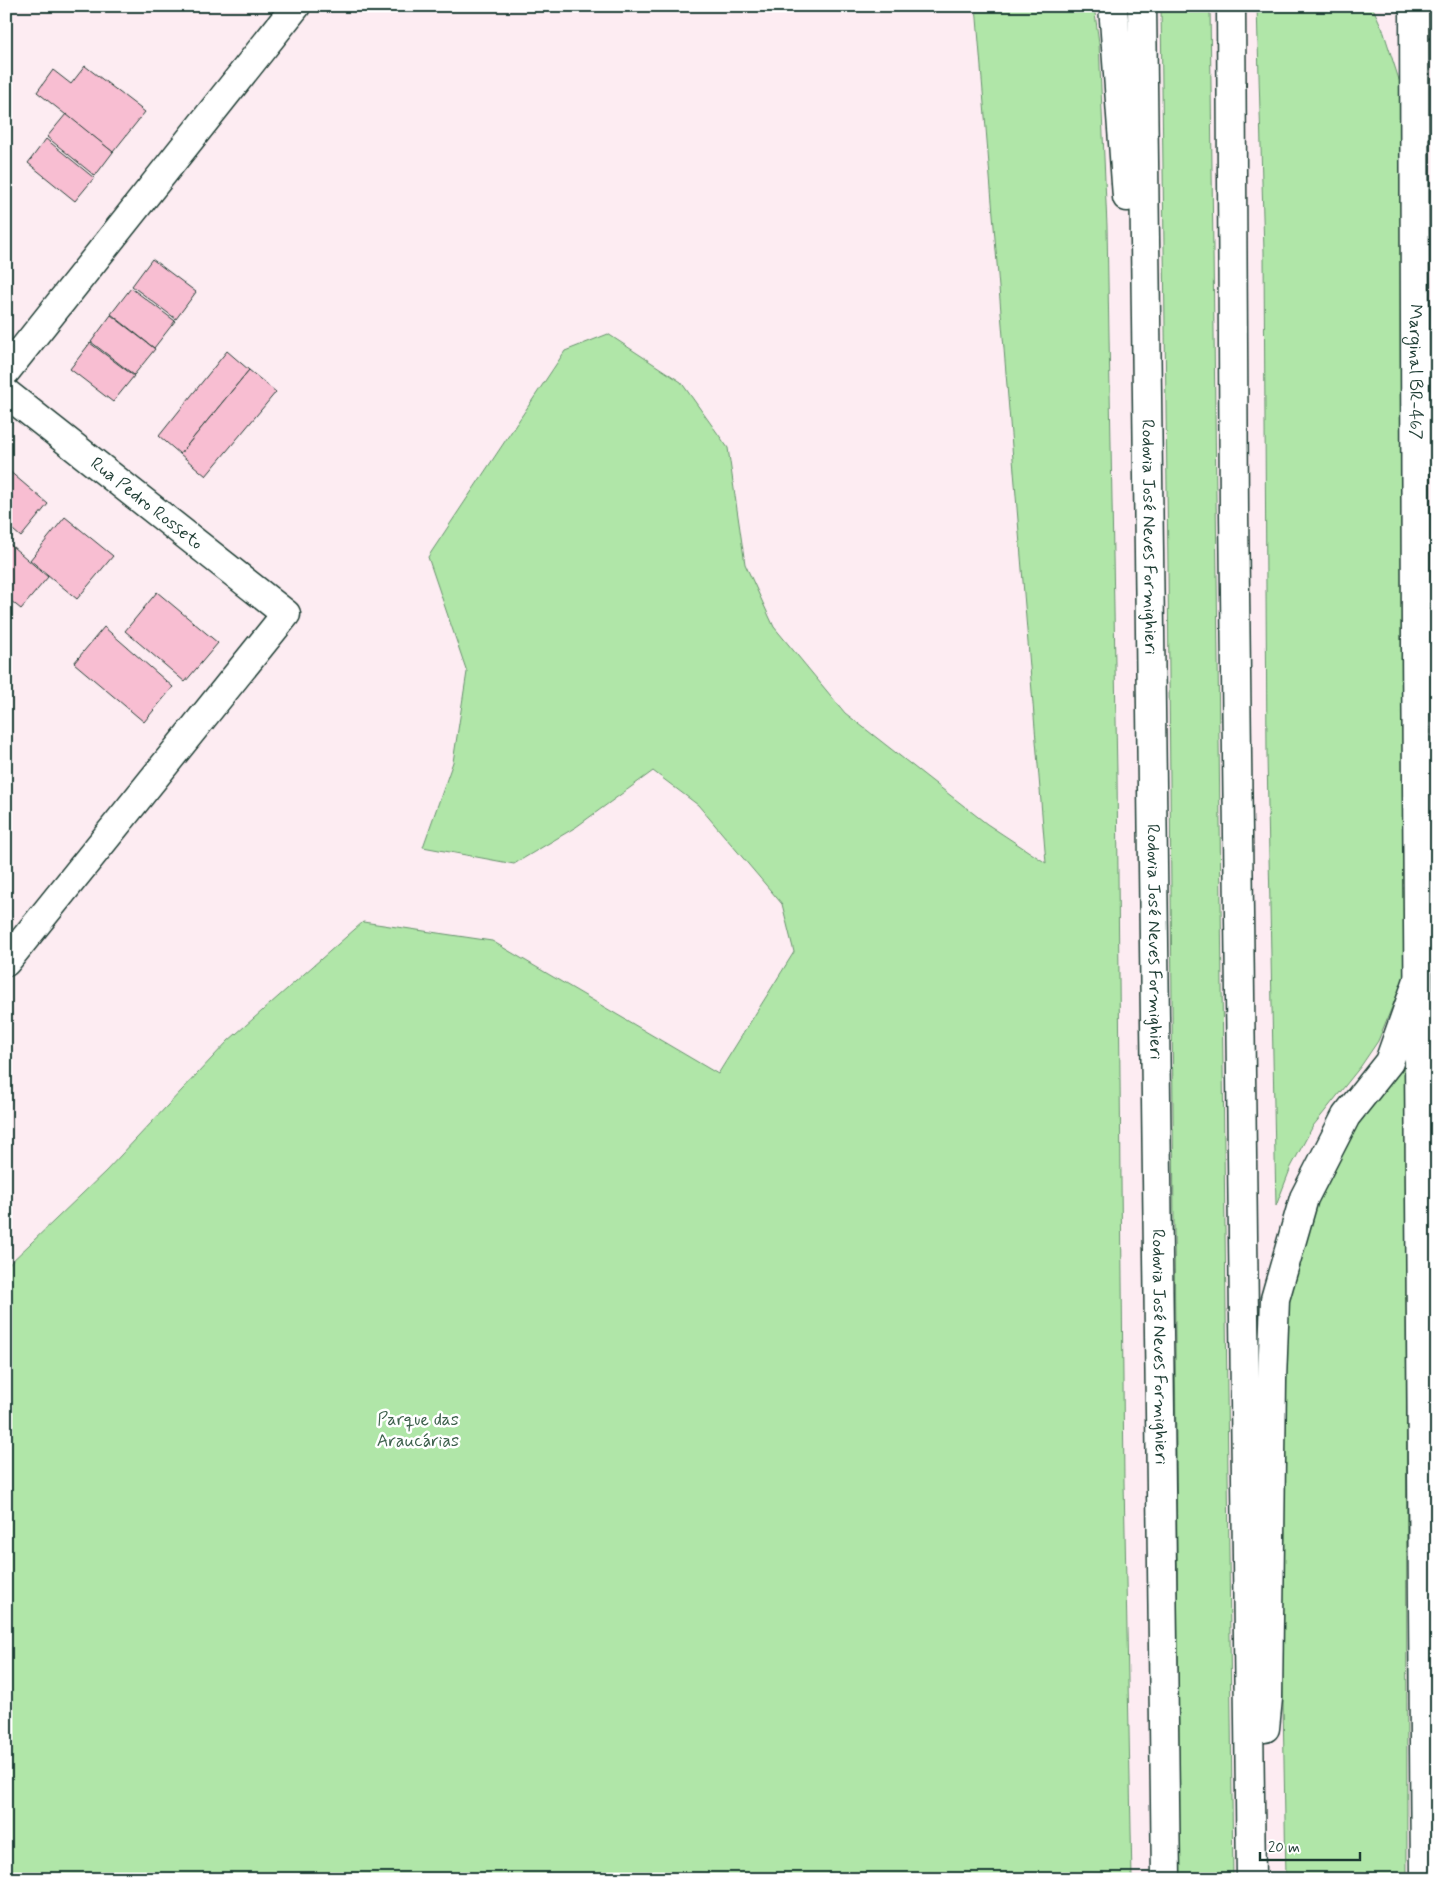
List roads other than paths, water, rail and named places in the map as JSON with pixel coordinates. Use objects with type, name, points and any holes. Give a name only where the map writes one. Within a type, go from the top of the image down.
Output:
[{"type":"main road","points":[[6,371],[296,6]]},
{"type":"main road","points":[[1113,6],[1148,479]]},
{"type":"main road","name":"Rodovia José Neves Formighieri","points":[[1142,6],[1166,1879]]},
{"type":"main road","points":[[1231,6],[1234,522],[1252,1879]]},
{"type":"main road","name":"Marginal BR-467","points":[[1414,6],[1418,980],[1425,1879]]},
{"type":"main road","name":"Rua Pedro Rosseto","points":[[6,393],[286,614],[6,962]]},
{"type":"main road","points":[[1252,1879],[1268,1698],[1272,1380],[1275,1299],[1304,1198],[1346,1116],[1388,1062],[1418,980]]},
{"type":"park label","name":"Parque das Araucárias","points":[[418,1430]]}]
